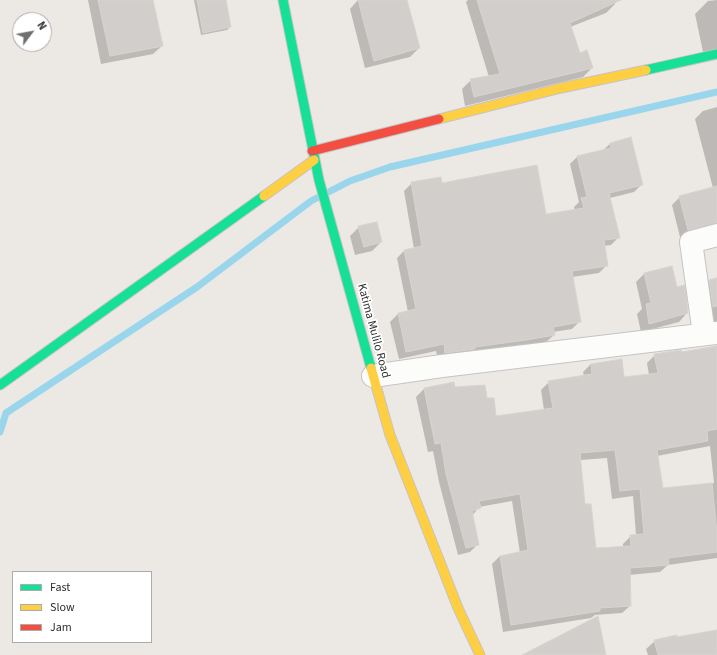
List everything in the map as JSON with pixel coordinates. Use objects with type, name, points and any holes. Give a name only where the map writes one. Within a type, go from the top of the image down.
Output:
[{"type":"street","name":"Katima Mulilo Road","points":[[283,0],[319,180],[390,435],[458,608],[480,655]]},
{"type":"street","points":[[0,385],[313,155],[561,88],[717,54]]},
{"type":"street","points":[[373,376],[442,366],[711,333],[691,242],[717,235]]},
{"type":"building","points":[[98,0],[153,0],[163,46],[110,56]]},
{"type":"building","points":[[197,0],[226,0],[231,27],[203,33]]},
{"type":"building","points":[[358,0],[407,0],[420,48],[374,61]]},
{"type":"building","points":[[477,0],[621,0],[570,23],[580,53],[587,50],[593,68],[474,97],[470,79],[500,74]]},
{"type":"building","points":[[631,137],[643,185],[609,193],[620,238],[604,240],[608,266],[572,271],[581,322],[553,327],[555,335],[475,347],[475,349],[445,353],[444,344],[406,352],[398,313],[416,309],[404,250],[422,246],[411,182],[441,177],[442,183],[537,165],[546,214],[584,208],[581,198],[587,197],[577,156],[611,148],[610,143]]},
{"type":"building","points":[[717,186],[717,223],[688,230],[679,196]]},
{"type":"building","points":[[377,222],[382,242],[364,247],[358,226]]},
{"type":"building","points":[[672,266],[677,287],[685,285],[688,313],[649,324],[646,304],[651,303],[644,273]]},
{"type":"building","points":[[717,278],[717,306],[713,307],[709,280]]},
{"type":"building","points":[[717,346],[717,429],[707,431],[708,441],[657,450],[663,488],[712,483],[717,534],[717,552],[668,558],[669,565],[630,568],[631,606],[600,608],[600,611],[511,625],[500,556],[528,550],[520,494],[479,501],[481,508],[472,511],[479,545],[466,548],[446,474],[441,443],[435,444],[424,388],[454,382],[455,387],[485,385],[487,398],[494,398],[496,416],[553,408],[548,381],[592,374],[591,364],[622,359],[624,377],[658,373],[654,354],[681,350],[682,352]],"holes":[[[615,450],[620,491],[640,489],[644,534],[630,535],[631,546],[596,548],[591,504],[585,504],[580,453]]]},
{"type":"building","points":[[598,616],[606,655],[522,655]]},
{"type":"building","points":[[717,630],[717,655],[658,655],[654,640],[677,635],[677,637]]},
{"type":"waterway","points":[[0,432],[6,413],[197,287],[311,201],[350,181],[390,167],[717,92]]},
{"type":"traffic: fast","points":[[283,0],[319,180],[371,368]]},
{"type":"traffic: fast","points":[[646,70],[717,54]]},
{"type":"traffic: fast","points":[[0,385],[264,196]]},
{"type":"traffic: slow","points":[[439,119],[561,88],[646,70]]},
{"type":"traffic: slow","points":[[264,196],[314,160]]},
{"type":"traffic: slow","points":[[371,368],[390,435],[458,608],[480,655]]},
{"type":"traffic: jam","points":[[312,151],[439,119]]}]
